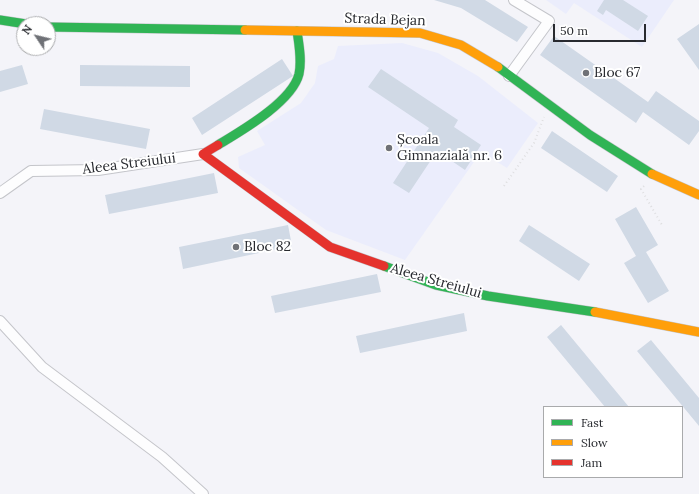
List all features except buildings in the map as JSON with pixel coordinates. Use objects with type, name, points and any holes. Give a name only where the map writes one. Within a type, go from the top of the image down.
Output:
[{"type":"street","points":[[508,76],[549,21],[514,0]]},
{"type":"street","points":[[0,20],[16,22]]},
{"type":"street","name":"Strada Bejan","points":[[56,27],[420,33],[443,37],[462,45],[549,104],[631,163],[656,178],[699,195]]},
{"type":"street","name":"Aleea Streiului","points":[[0,193],[31,171],[98,170],[204,154],[232,138],[290,90],[297,80],[300,67],[297,31]]},
{"type":"street","name":"Aleea Streiului","points":[[204,154],[315,237],[330,247],[349,254],[436,285],[473,293],[602,313],[699,332]]},
{"type":"street","points":[[0,321],[42,367],[162,456],[203,494]]},
{"type":"path","points":[[504,186],[534,143],[549,104]]},
{"type":"path","points":[[656,178],[641,189],[662,225]]},
{"type":"shaded area","points":[[546,0],[674,0],[642,47],[574,3],[566,14]]},
{"type":"shaded area","name":"Școala Gimnazială nr. 6","points":[[402,43],[438,53],[478,76],[538,123],[507,168],[481,152],[405,260],[326,230],[239,168],[238,157],[265,145],[257,131],[301,103],[315,83],[318,66],[334,59],[338,46]]},
{"type":"traffic: fast","points":[[0,20],[16,22]]},
{"type":"traffic: fast","points":[[56,27],[245,30]]},
{"type":"traffic: fast","points":[[218,145],[264,115],[287,95],[294,85],[299,74],[300,63],[297,31]]},
{"type":"traffic: fast","points":[[498,67],[590,135],[652,174]]},
{"type":"traffic: fast","points":[[384,266],[436,285],[488,296],[595,312]]},
{"type":"traffic: slow","points":[[245,30],[420,33],[461,45],[498,67]]},
{"type":"traffic: slow","points":[[652,174],[699,195]]},
{"type":"traffic: slow","points":[[595,312],[699,332]]},
{"type":"traffic: jam","points":[[218,145],[203,154],[330,247],[384,266]]},
{"type":"place","name":"Bloc 67","points":[[586,73]]},
{"type":"place","name":"Școala Gimnazială nr. 6","points":[[389,148]]},
{"type":"place","name":"Bloc 82","points":[[236,247]]}]
